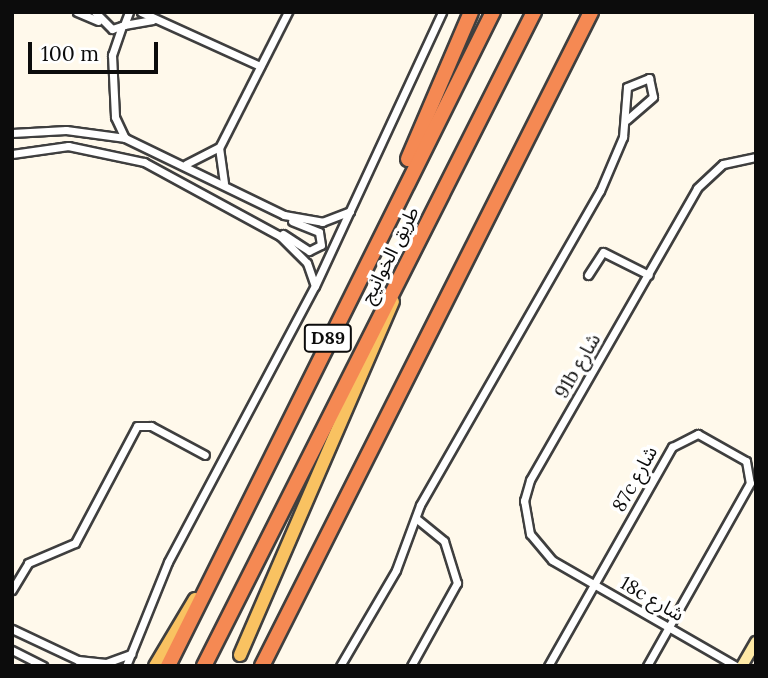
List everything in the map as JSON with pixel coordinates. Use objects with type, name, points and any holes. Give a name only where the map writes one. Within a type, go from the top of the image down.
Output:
[{"type":"highway","points":[[363,266],[471,12]]},
{"type":"highway","name":"طريق الخوانيج","points":[[168,666],[363,266],[493,12]]},
{"type":"highway","name":"طريق الخوانيج","points":[[204,666],[534,12]]},
{"type":"highway","points":[[262,666],[591,12]]},
{"type":"main road","points":[[240,655],[261,596],[377,347],[397,285]]},
{"type":"main road","points":[[155,666],[214,569]]},
{"type":"street","points":[[77,12],[106,28],[157,20]]},
{"type":"street","points":[[95,12],[98,22]]},
{"type":"street","points":[[125,138],[115,117],[112,55],[130,12]]},
{"type":"street","points":[[141,12],[260,66]]},
{"type":"street","points":[[225,184],[219,148],[288,12]]},
{"type":"street","points":[[126,666],[168,562],[315,286],[442,12]]},
{"type":"street","points":[[340,666],[396,570],[416,518],[600,191],[627,120],[627,87],[649,78],[653,97],[627,120]]},
{"type":"street","points":[[12,133],[66,130],[125,138],[186,163],[319,232],[321,246],[309,251],[266,226],[125,155],[68,146],[12,154]]},
{"type":"street","points":[[186,163],[219,148]]},
{"type":"street","name":"91b شارع","points":[[552,560],[530,534],[526,490],[697,188],[723,164],[756,157]]},
{"type":"street","points":[[275,211],[322,222],[353,208]]},
{"type":"street","points":[[266,226],[303,258],[315,286]]},
{"type":"street","points":[[588,275],[603,252],[649,275]]},
{"type":"street","points":[[12,590],[29,563],[75,543],[137,426],[151,426],[205,455]]},
{"type":"street","name":"87c شارع","points":[[548,666],[676,441],[698,434],[724,446],[746,461],[750,483],[647,666]]},
{"type":"street","points":[[411,666],[457,583],[444,541],[416,518]]},
{"type":"street","name":"18c شارع","points":[[552,560],[736,666]]},
{"type":"street","points":[[13,629],[77,666]]},
{"type":"street","points":[[743,666],[756,642]]},
{"type":"street","points":[[12,650],[43,666]]},
{"type":"street","points":[[58,654],[99,663],[132,654]]}]
